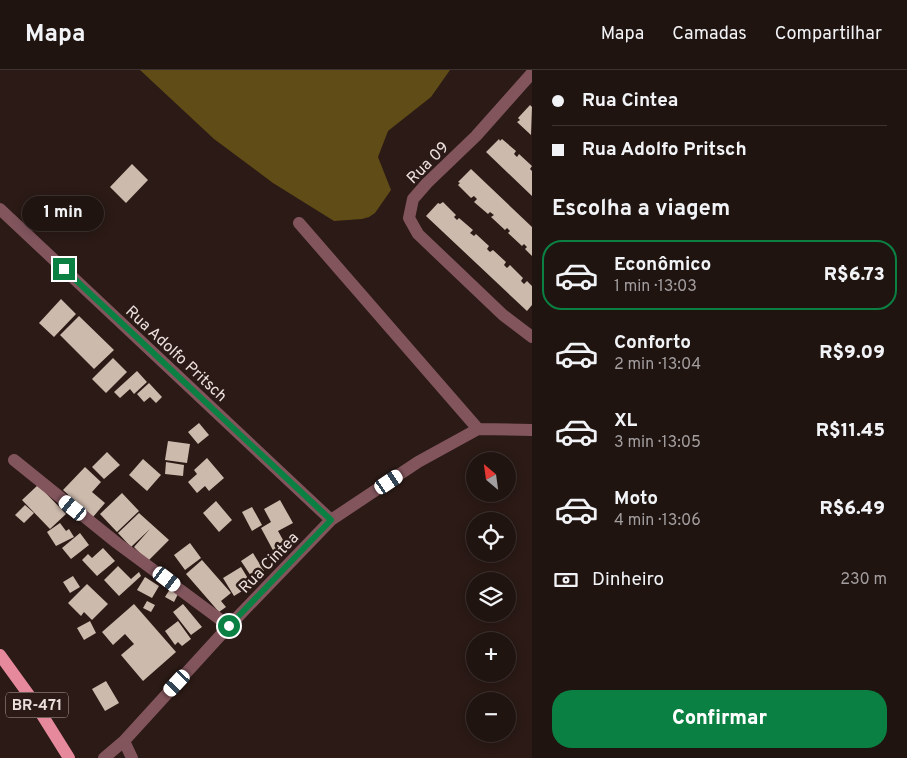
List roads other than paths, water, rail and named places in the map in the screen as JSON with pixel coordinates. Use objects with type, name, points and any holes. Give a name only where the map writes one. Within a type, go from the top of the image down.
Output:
[{"type":"main road","name":"BR-471","points":[[0,655],[34,702],[69,758]]},
{"type":"street","name":"Rua 09","points":[[532,73],[476,136],[413,199],[409,218],[418,234],[502,315],[532,337]]},
{"type":"street","name":"Rua Adolfo Pritsch","points":[[0,209],[331,520]]},
{"type":"street","points":[[299,223],[478,429],[532,430]]},
{"type":"street","name":"Rua Cintea","points":[[104,758],[124,741],[229,626],[331,520],[418,462],[478,429]]},
{"type":"street","points":[[14,460],[117,543],[229,626]]},
{"type":"street","points":[[124,741],[132,758]]}]
